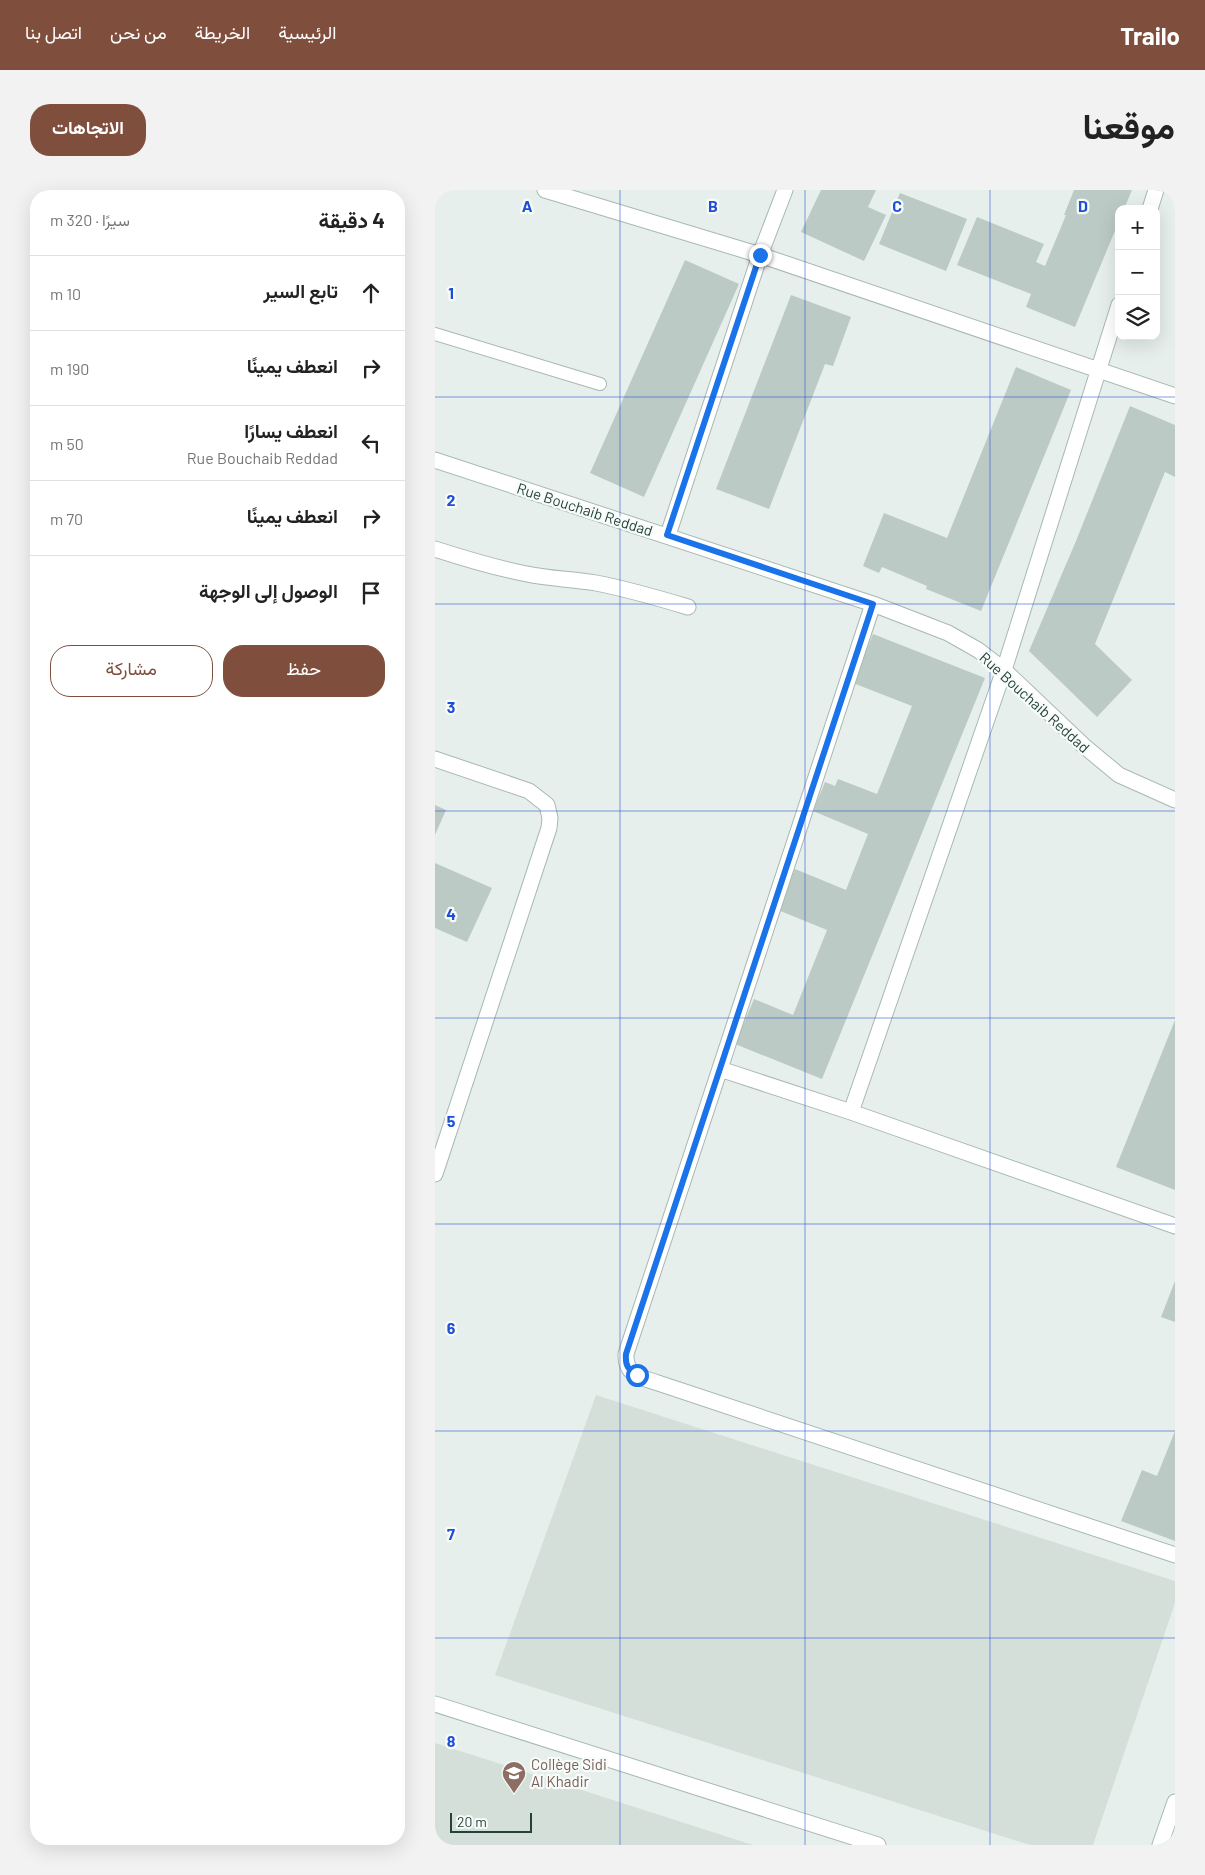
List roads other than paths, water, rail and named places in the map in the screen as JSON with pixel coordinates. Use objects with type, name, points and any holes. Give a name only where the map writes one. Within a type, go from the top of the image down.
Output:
[{"type":"street","points":[[545,190],[760,255],[1175,396]]},
{"type":"street","points":[[667,535],[760,255],[785,190]]},
{"type":"street","points":[[1151,205],[1156,190]]},
{"type":"street","points":[[851,1112],[1003,670],[1115,317]]},
{"type":"street","name":"Rue Bouchaib Reddad","points":[[435,460],[873,604],[948,633],[978,650],[1003,670],[1084,746],[1119,775],[1175,800]]},
{"type":"street","points":[[435,549],[483,565],[530,575],[567,578],[641,592],[688,607]]},
{"type":"street","points":[[873,604],[626,1354],[625,1362],[628,1370],[658,1383],[1175,1555]]},
{"type":"street","points":[[435,759],[529,791],[547,805],[550,818],[546,837],[435,1174]]},
{"type":"street","points":[[720,1069],[851,1112],[1175,1226]]},
{"type":"street","points":[[435,1704],[878,1845]]},
{"type":"street","points":[[1161,1845],[1172,1819],[1175,1802]]},
{"type":"lane","points":[[435,334],[600,384]]},
{"type":"place","name":"Collège Sidi Al Khadir","points":[[514,1794]]}]
